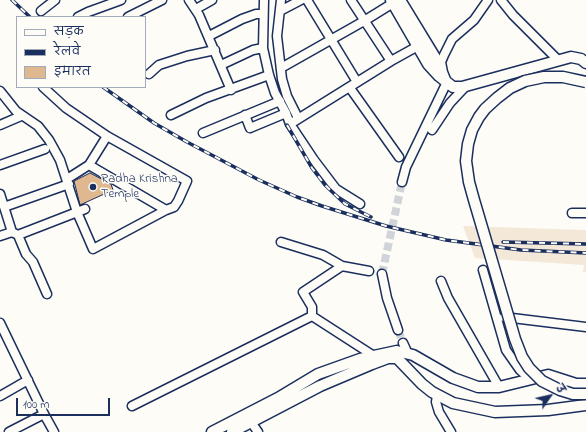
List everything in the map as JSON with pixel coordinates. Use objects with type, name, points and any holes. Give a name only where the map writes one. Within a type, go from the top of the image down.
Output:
[{"type":"street","points":[[41,11],[55,0]]},
{"type":"street","points":[[80,16],[121,0]]},
{"type":"street","points":[[130,16],[162,0]]},
{"type":"street","points":[[189,0],[196,9],[209,36],[231,90]]},
{"type":"street","points":[[196,9],[212,0]]},
{"type":"street","points":[[264,0],[263,48],[275,93],[290,124],[336,190],[360,204]]},
{"type":"street","points":[[281,0],[277,36],[281,68],[287,96],[298,118]]},
{"type":"street","points":[[280,12],[301,0]]},
{"type":"street","points":[[307,0],[357,82]]},
{"type":"street","points":[[351,0],[391,61]]},
{"type":"street","points":[[402,182],[406,167],[443,83],[441,62],[444,55],[452,39],[474,20],[488,0]]},
{"type":"street","points":[[501,0],[513,15],[558,60]]},
{"type":"street","points":[[281,68],[364,22],[395,1]]},
{"type":"street","points":[[395,1],[436,59],[450,103]]},
{"type":"street","points":[[395,1],[428,64],[443,83],[454,87],[465,87],[571,57],[584,60]]},
{"type":"street","points":[[209,36],[242,19],[256,14],[263,14]]},
{"type":"street","points":[[290,124],[350,88],[391,61],[418,46]]},
{"type":"street","points":[[221,64],[253,50],[263,48]]},
{"type":"street","points":[[149,74],[159,65],[187,56],[215,50]]},
{"type":"street","points":[[171,115],[206,98],[269,75]]},
{"type":"street","points":[[586,82],[563,77],[544,77],[525,81],[510,88],[485,109],[479,117],[472,130],[468,144],[466,161],[469,182],[474,200],[515,339],[522,357],[529,368],[542,381],[560,390],[573,394],[586,394]]},
{"type":"street","points":[[432,130],[450,103],[465,87]]},
{"type":"street","points":[[0,91],[21,116],[38,126],[49,140],[60,160],[81,211],[93,249],[174,207],[187,181],[107,136],[66,108],[44,88]]},
{"type":"street","points":[[350,88],[399,157]]},
{"type":"street","points":[[203,133],[280,102]]},
{"type":"street","points":[[245,115],[250,128],[286,113]]},
{"type":"street","points":[[0,125],[21,116]]},
{"type":"street","points":[[4,207],[68,182],[89,165],[107,136]]},
{"type":"street","points":[[0,165],[45,149]]},
{"type":"street","points":[[89,165],[166,210]]},
{"type":"street","points":[[0,194],[15,233],[26,254],[33,262],[47,294]]},
{"type":"street","points":[[0,236],[15,233],[81,211]]},
{"type":"street","points":[[572,213],[586,213]]},
{"type":"street","points":[[281,242],[323,255],[342,266],[369,272]]},
{"type":"street","points":[[312,316],[312,307],[303,292],[342,266]]},
{"type":"street","points":[[483,270],[506,350],[520,370],[530,379]]},
{"type":"street","points":[[382,274],[387,298],[398,330]]},
{"type":"street","points":[[441,281],[456,311],[499,387]]},
{"type":"street","points":[[312,316],[374,356]]},
{"type":"street","points":[[132,406],[312,316]]},
{"type":"street","points":[[496,316],[586,327]]},
{"type":"street","points":[[0,323],[54,432]]},
{"type":"street","points":[[399,351],[422,384],[437,396],[452,403],[495,412],[548,410],[586,405]]},
{"type":"street","points":[[232,432],[327,383],[388,358],[399,351]]},
{"type":"street","points":[[212,432],[278,398],[318,374],[341,365],[399,351],[413,354],[452,378],[478,387],[499,387],[548,375],[576,384],[586,384]]},
{"type":"street","points":[[0,396],[28,380]]},
{"type":"street","points":[[437,396],[436,402],[439,412],[451,432]]},
{"type":"street","points":[[9,432],[44,414]]},
{"type":"street","points":[[251,422],[258,432]]},
{"type":"shaded area","points":[[463,226],[586,230],[586,272],[583,272],[584,265],[475,258]]},
{"type":"building","name":"Radha Krishna Temple","points":[[90,173],[111,184],[113,190],[80,205],[74,181]]},
{"type":"tunnel","points":[[382,274],[402,182]]},
{"type":"tunnel","points":[[398,330],[403,343]]},
{"type":"railway","points":[[12,0],[29,16]]},
{"type":"railway","points":[[104,88],[154,123],[187,142],[259,180],[297,197],[322,206],[386,226],[446,240],[521,250],[586,253]]},
{"type":"railway","points":[[287,125],[312,168],[325,185],[345,204],[371,217]]},
{"type":"railway","points":[[503,242],[586,244]]},
{"type":"place","name":"Radha Krishna Temple","points":[[93,187]]}]
